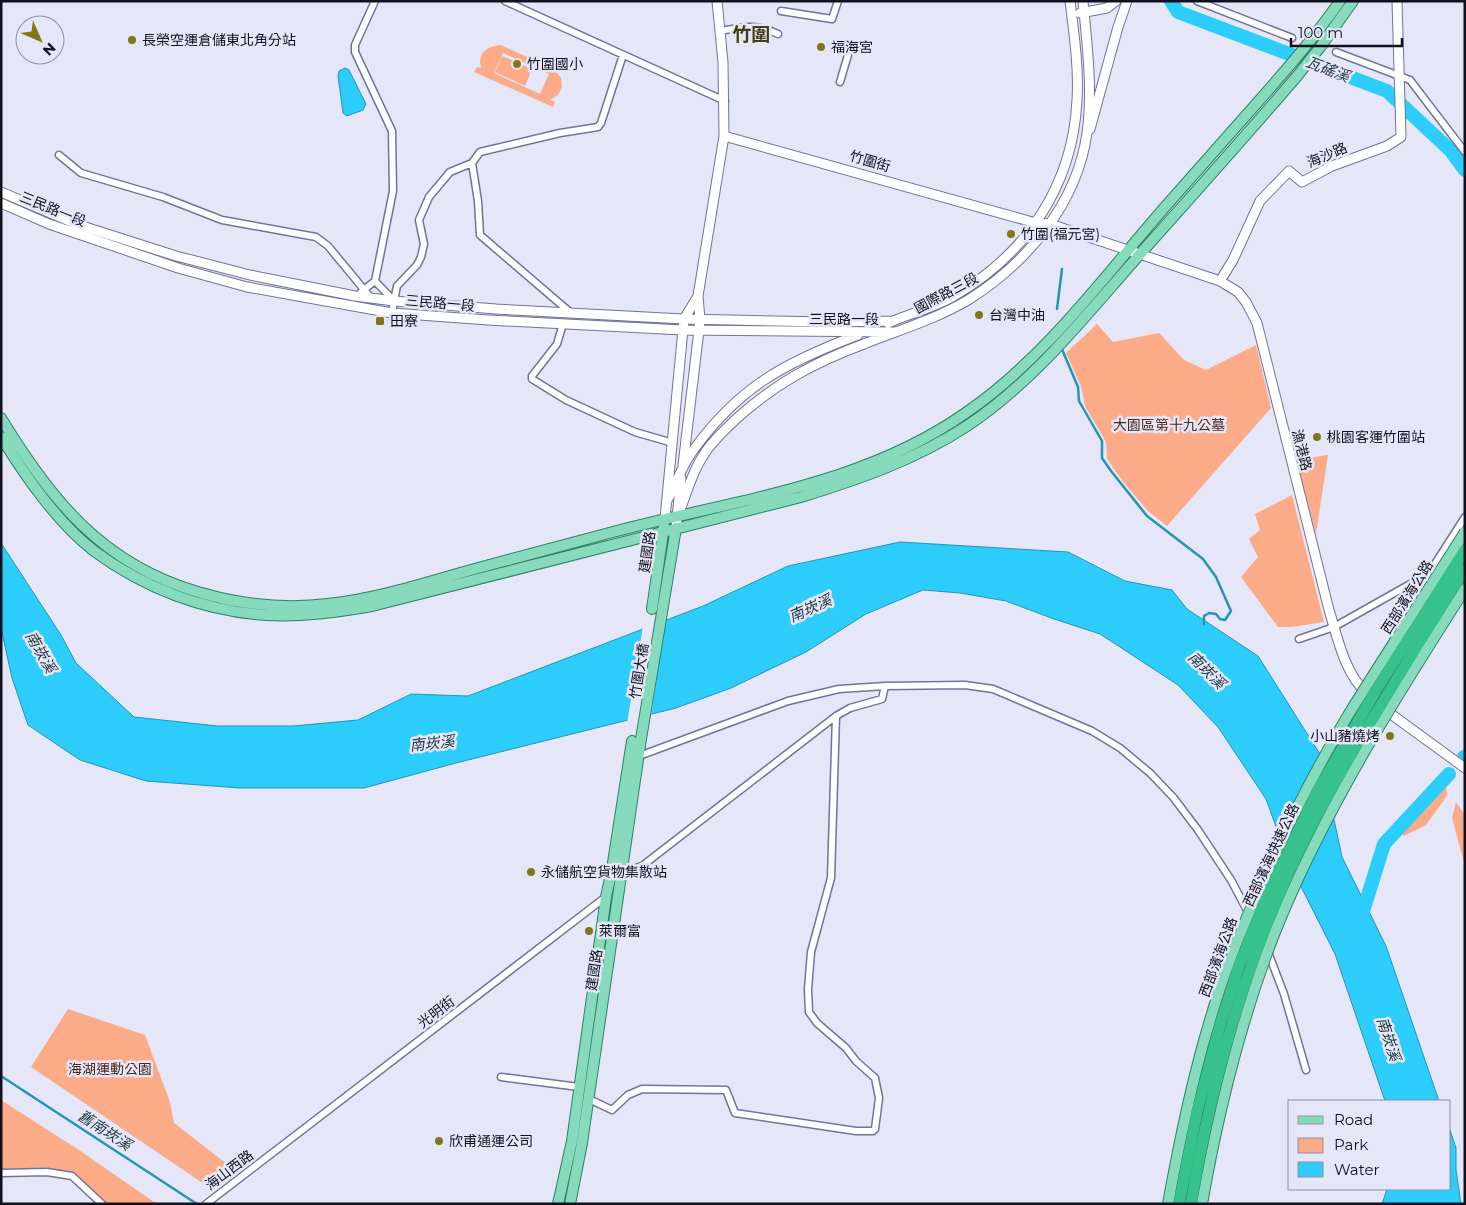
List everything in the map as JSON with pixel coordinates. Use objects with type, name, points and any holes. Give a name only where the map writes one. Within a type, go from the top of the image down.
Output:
[{"type":"highway","name":"西部濱海快速公路","points":[[1179,1204],[1197,1112],[1220,1025],[1239,966],[1266,898],[1317,792],[1378,687],[1465,550]]},
{"type":"highway","name":"西部濱海快速公路","points":[[1191,1204],[1209,1109],[1230,1032],[1251,965],[1276,901],[1310,830],[1345,764],[1465,570]]},
{"type":"main road","points":[[1,418],[42,480],[73,517],[99,541],[144,571],[182,587],[229,600],[271,604],[328,604],[386,593],[665,518],[838,476],[901,451],[931,435],[966,413],[1020,368],[1079,306],[1287,69],[1340,1]]},
{"type":"main road","points":[[1,437],[34,487],[67,525],[95,551],[138,580],[198,604],[268,615],[328,613],[372,606],[800,497],[855,480],[889,468],[938,444],[967,426],[1008,394],[1056,348],[1298,75],[1318,51],[1353,1]]},
{"type":"main road","name":"建國路","points":[[652,609],[665,518]]},
{"type":"main road","name":"建國路","points":[[664,606],[676,528]]},
{"type":"main road","name":"西部濱海公路","points":[[1168,1204],[1199,1058],[1229,963],[1266,874],[1290,822],[1347,718],[1465,532]]},
{"type":"main road","points":[[1202,1204],[1230,1068],[1273,936],[1305,865],[1338,799],[1374,735],[1465,589]]},
{"type":"main road","name":"竹圍大橋","points":[[637,740],[664,606]]},
{"type":"main road","name":"建國路","points":[[570,1204],[589,1099],[639,756],[637,740]]},
{"type":"main road","name":"建國路","points":[[558,1204],[572,1141],[606,897],[637,740]]},
{"type":"street","points":[[355,296],[375,280],[393,191],[392,131],[355,52],[355,45],[375,1]]},
{"type":"street","points":[[505,1],[724,100]]},
{"type":"street","points":[[678,515],[699,330],[698,296],[724,136],[724,100],[718,1]]},
{"type":"street","points":[[781,11],[832,18],[838,1]]},
{"type":"street","name":"國際路三段","points":[[668,499],[692,453],[714,425],[752,387],[784,367],[819,350],[950,298],[995,268],[1043,223],[1052,196],[1061,178],[1075,127],[1078,98],[1077,62],[1070,1]]},
{"type":"street","name":"國際路三段","points":[[678,515],[692,477],[703,456],[724,430],[765,395],[824,359],[943,312],[967,300],[990,285],[1012,267],[1043,223],[1067,195],[1077,170],[1087,133],[1089,85],[1083,1]]},
{"type":"street","points":[[1072,14],[1107,8],[1116,1]]},
{"type":"street","points":[[1087,133],[1092,126],[1118,27],[1127,1]]},
{"type":"street","points":[[1197,1],[1292,38]]},
{"type":"street","points":[[1397,1],[1401,79]]},
{"type":"street","points":[[720,31],[754,26],[766,28],[778,34]]},
{"type":"street","points":[[1336,52],[1401,79],[1410,80],[1465,152]]},
{"type":"street","points":[[392,312],[396,286],[417,265],[421,256],[424,244],[419,220],[429,197],[450,172],[472,163],[480,152],[560,133],[598,127],[624,55]]},
{"type":"street","points":[[840,82],[848,55]]},
{"type":"street","name":"海沙路","points":[[1220,281],[1233,260],[1260,200],[1289,171],[1302,182],[1332,166],[1387,146],[1401,137],[1401,79]]},
{"type":"street","name":"竹圍街","points":[[724,136],[1043,223]]},
{"type":"street","points":[[59,155],[80,173],[162,196],[222,220],[316,237],[328,246],[371,298]]},
{"type":"street","points":[[472,163],[478,201],[480,235],[571,313]]},
{"type":"street","name":"三民路一段","points":[[1,192],[79,225],[176,256],[250,275],[355,296],[394,301],[684,319],[827,322],[893,321]]},
{"type":"street","name":"三民路一段","points":[[1,203],[49,224],[178,268],[247,287],[392,312],[488,320],[683,330],[894,332]]},
{"type":"street","name":"漁港路","points":[[1043,223],[1220,281],[1238,292],[1246,302],[1257,323],[1334,627],[1346,665],[1356,684],[1383,707],[1465,768]]},
{"type":"street","points":[[375,280],[394,301]]},
{"type":"street","points":[[668,499],[684,319],[698,296]]},
{"type":"street","points":[[563,324],[557,344],[532,376],[532,379],[566,400],[635,432],[673,443]]},
{"type":"street","name":"建國路","points":[[665,518],[668,499]]},
{"type":"street","name":"建國路","points":[[676,528],[678,515]]},
{"type":"street","points":[[1368,694],[1390,656],[1400,617],[1465,517]]},
{"type":"street","points":[[1299,639],[1334,627],[1412,583],[1424,579]]},
{"type":"street","points":[[1383,707],[1408,665],[1444,627],[1465,597]]},
{"type":"street","points":[[639,756],[788,702],[839,689],[885,686],[965,685],[993,689],[1092,731],[1120,748],[1150,773],[1173,797],[1198,830],[1238,893],[1265,944],[1284,994],[1306,1070]]},
{"type":"street","points":[[622,872],[642,866],[836,716],[850,708],[882,699],[885,686]]},
{"type":"street","points":[[589,1099],[612,1110],[628,1095],[642,1089],[726,1090],[735,1113],[856,1131],[873,1131],[875,1129],[879,1098],[875,1078],[856,1061],[846,1048],[817,1023],[808,1012],[811,952],[831,878],[836,716]]},
{"type":"street","name":"光明街","points":[[266,1158],[620,886]]},
{"type":"street","points":[[501,1077],[579,1087]]},
{"type":"street","name":"海山西路","points":[[207,1203],[266,1158]]},
{"type":"street","points":[[1,1174],[47,1172],[72,1176],[102,1204]]},
{"type":"green space","points":[[501,45],[555,70],[561,78],[562,87],[558,95],[550,100],[555,102],[553,107],[474,72],[477,67],[481,68],[480,58],[484,51]],"holes":[[[503,53],[549,74],[540,94],[494,73]]]},
{"type":"green space","points":[[502,56],[532,69],[525,86],[495,72]]},
{"type":"green space","name":"大園區第十九公墓","points":[[1097,324],[1113,342],[1159,333],[1184,360],[1206,370],[1256,345],[1271,408],[1167,526],[1149,512],[1124,483],[1107,459],[1106,442],[1085,406],[1081,386],[1066,353]]},
{"type":"green space","points":[[1328,455],[1316,534],[1296,460]]},
{"type":"green space","points":[[1292,495],[1324,622],[1292,627],[1278,627],[1241,577],[1258,557],[1249,539],[1260,530],[1255,514]]},
{"type":"green space","points":[[1446,782],[1447,796],[1426,825],[1404,836],[1400,831]]},
{"type":"green space","points":[[1456,802],[1465,815],[1465,866],[1452,818]]},
{"type":"green space","name":"海湖運動公園","points":[[68,1009],[145,1035],[170,1102],[174,1123],[236,1171],[210,1188],[31,1067]]},
{"type":"green space","points":[[1,1100],[79,1150],[157,1204],[108,1204],[72,1173],[54,1169],[1,1171]]},
{"type":"water","points":[[345,68],[349,70],[366,104],[363,110],[347,116],[343,113],[338,76],[339,71]]},
{"type":"water","name":"南崁溪","points":[[900,542],[1068,552],[1125,581],[1172,590],[1187,609],[1258,656],[1320,754],[1342,857],[1386,946],[1439,1100],[1385,1100],[1335,954],[1290,865],[1266,799],[1218,727],[1178,685],[1100,634],[1006,601],[960,593],[923,590],[866,614],[806,652],[731,688],[676,708],[364,788],[240,788],[146,781],[80,760],[28,725],[12,678],[1,628],[1,543],[61,635],[76,663],[134,717],[218,726],[293,726],[358,720],[411,694],[468,696],[703,606],[788,566]]},
{"type":"water","points":[[1451,1133],[1456,1148],[1456,1170],[1461,1204],[1382,1204],[1387,1190],[1451,1190]]},
{"type":"pier","points":[[666,617],[651,717],[627,723],[643,626]]},
{"type":"waterway","name":"瓦磘溪","points":[[1171,1],[1178,12],[1387,91],[1451,151],[1465,170]]},
{"type":"waterway","points":[[1057,309],[1062,269]]},
{"type":"waterway","points":[[1061,347],[1078,387],[1079,401],[1102,441],[1102,458],[1147,516],[1203,559],[1216,577],[1231,611],[1225,620],[1220,619],[1216,614],[1209,613],[1204,616],[1204,624]]},
{"type":"waterway","points":[[1360,921],[1384,844],[1449,774]]},
{"type":"waterway","name":"舊南崁溪","points":[[1,1076],[197,1204]]},
{"type":"place","name":"長榮空運倉儲東北角分站","points":[[132,40]]},
{"type":"place","name":"福海宮","points":[[821,47]]},
{"type":"place","name":"竹圍國小","points":[[517,64]]},
{"type":"place","name":"竹圍(福元宮)","points":[[1011,234]]},
{"type":"place","name":"台灣中油","points":[[979,315]]},
{"type":"place","name":"田寮","points":[[380,321]]},
{"type":"place","name":"桃園客運竹圍站","points":[[1317,437]]},
{"type":"place","name":"小山豬燒烤","points":[[1390,736]]},
{"type":"place","name":"永儲航空貨物集散站","points":[[531,872]]},
{"type":"place","name":"萊爾富","points":[[589,931]]},
{"type":"place","name":"欣甫通運公司","points":[[439,1141]]},
{"type":"district","name":"竹圍","points":[[751,34]]}]
